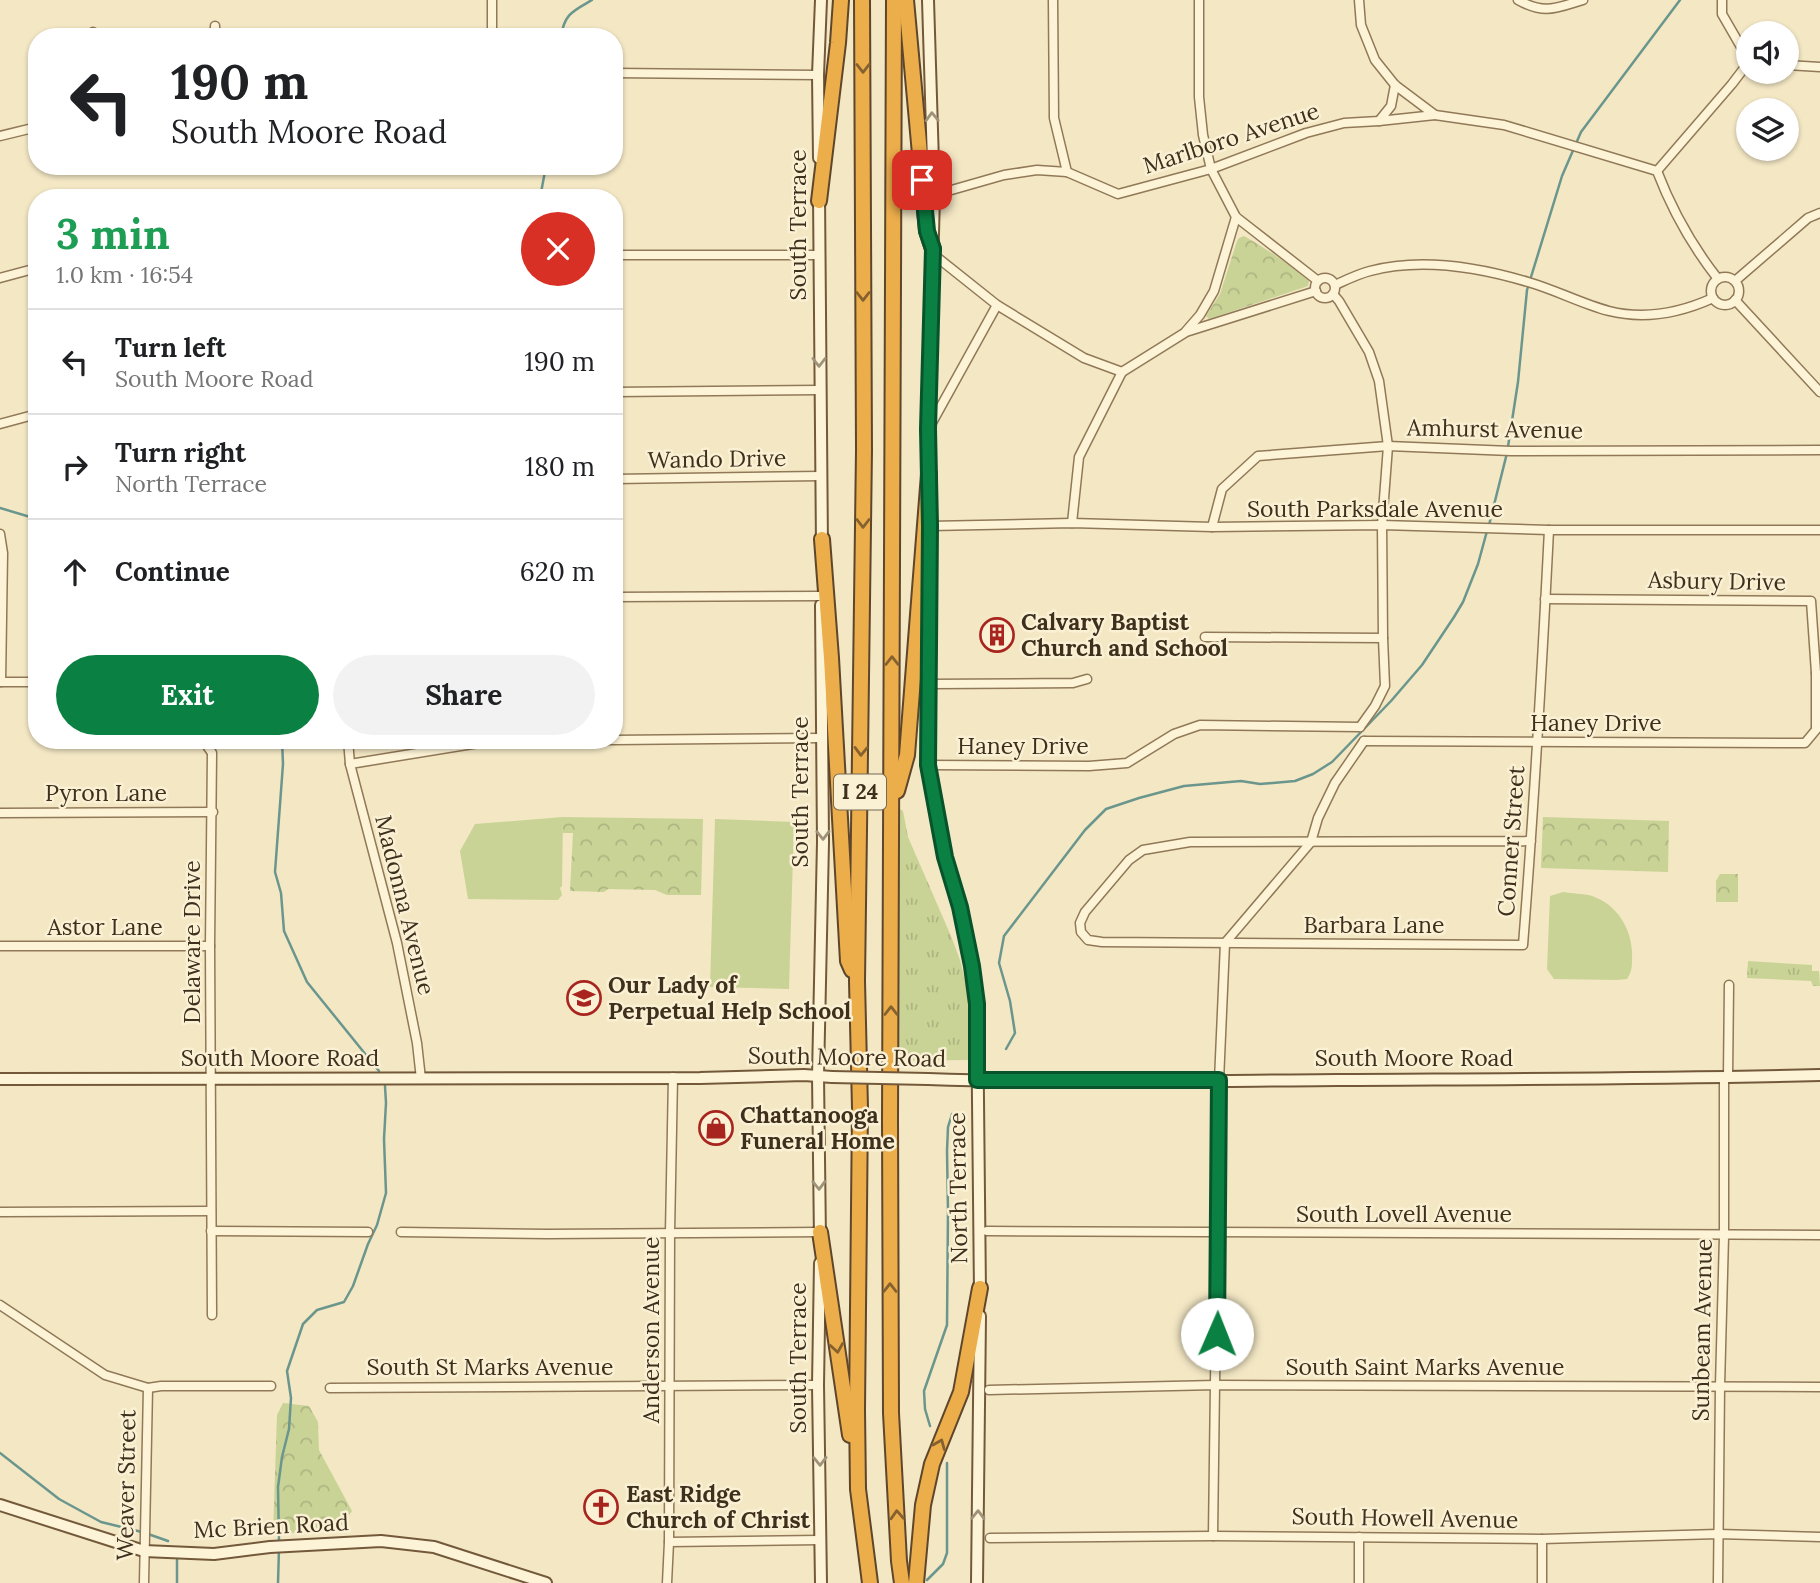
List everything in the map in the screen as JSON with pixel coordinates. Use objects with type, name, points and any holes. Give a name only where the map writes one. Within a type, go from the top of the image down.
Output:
[{"type":"highway","points":[[819,201],[841,0]]},
{"type":"highway","name":"I 24","points":[[862,0],[864,464],[857,981],[860,1108],[857,1397],[858,1489],[870,1583]]},
{"type":"highway","name":"I 24","points":[[894,0],[891,1413],[902,1583]]},
{"type":"highway","points":[[906,0],[927,231],[933,251]]},
{"type":"highway","points":[[892,809],[908,755],[929,474]]},
{"type":"highway","points":[[822,539],[848,961],[857,981]]},
{"type":"highway","points":[[820,1233],[858,1489]]},
{"type":"highway","points":[[916,1583],[923,1505],[932,1464],[961,1392],[980,1288]]},
{"type":"street","points":[[492,0],[492,28]]},
{"type":"street","name":"South Terrace","points":[[821,0],[818,75],[823,842],[818,1076],[821,1583]]},
{"type":"street","name":"North Terrace","points":[[928,0],[934,195],[928,429],[928,765],[945,857],[960,907],[977,1004],[980,1288],[977,1583]]},
{"type":"street","points":[[1053,0],[1054,118],[1067,172]]},
{"type":"street","points":[[1199,0],[1199,97],[1203,135],[1211,169],[1236,217],[1318,281]]},
{"type":"street","name":"Marlboro Avenue","points":[[1359,0],[1361,24],[1375,60],[1395,85],[1434,115]]},
{"type":"street","points":[[1518,0],[1532,8],[1550,9],[1583,0]]},
{"type":"street","points":[[1722,0],[1722,14],[1736,39]]},
{"type":"street","points":[[1799,66],[1820,68]]},
{"type":"street","points":[[623,73],[818,75]]},
{"type":"street","points":[[1718,279],[1686,232],[1657,171],[1736,78]]},
{"type":"street","points":[[1379,121],[1391,106],[1395,85]]},
{"type":"street","name":"Marlboro Avenue","points":[[934,195],[1004,175],[1037,170],[1067,172],[1118,194],[1211,169],[1306,133],[1344,123],[1434,115],[1504,125],[1657,171]]},
{"type":"street","points":[[0,136],[28,129]]},
{"type":"street","points":[[1735,281],[1808,218],[1820,213]]},
{"type":"street","points":[[1186,332],[1214,291],[1236,217]]},
{"type":"street","points":[[933,251],[996,305],[1084,358],[1122,372]]},
{"type":"street","points":[[623,255],[820,254]]},
{"type":"street","points":[[1335,285],[1370,271],[1434,264],[1468,268],[1530,283],[1608,311],[1630,315],[1657,315],[1692,307],[1713,298]]},
{"type":"street","points":[[0,278],[28,270]]},
{"type":"street","points":[[1727,277],[1735,281],[1739,292],[1735,300],[1724,305],[1713,298],[1712,285],[1718,279],[1727,277]]},
{"type":"street","points":[[1327,278],[1335,285],[1329,298],[1319,296],[1316,291],[1318,281],[1322,279],[1327,278]]},
{"type":"street","points":[[1072,523],[1079,457],[1122,372],[1186,332],[1316,291]]},
{"type":"street","points":[[1213,1536],[1219,1080],[1226,943],[1311,842],[1318,818],[1335,783],[1364,741],[1360,727],[1376,706],[1385,687],[1382,525],[1388,446],[1379,381],[1369,352],[1333,294]]},
{"type":"street","points":[[1735,300],[1820,392]]},
{"type":"street","points":[[928,429],[996,305]]},
{"type":"street","points":[[623,393],[820,390]]},
{"type":"street","points":[[0,424],[28,416]]},
{"type":"street","name":"Amhurst Avenue","points":[[1212,527],[1222,489],[1258,456],[1388,446],[1506,451],[1820,450]]},
{"type":"street","name":"Wando Drive","points":[[623,479],[821,476]]},
{"type":"street","name":"South Parksdale Avenue","points":[[930,526],[1072,523],[1212,527],[1382,525],[1549,530],[1820,530]]},
{"type":"street","name":"Conner Street","points":[[1523,945],[1538,742],[1549,530]]},
{"type":"street","points":[[0,534],[0,682],[28,682]]},
{"type":"street","points":[[623,597],[821,596]]},
{"type":"street","name":"Asbury Drive","points":[[1545,599],[1811,601],[1818,675]]},
{"type":"street","points":[[1205,637],[1383,638]]},
{"type":"street","points":[[1818,675],[1818,727]]},
{"type":"street","points":[[929,684],[1073,683],[1087,679]]},
{"type":"street","name":"Haney Drive","points":[[928,765],[1089,766],[1127,763],[1174,734],[1200,725],[1360,727]]},
{"type":"street","name":"Haney Drive","points":[[1364,741],[1805,743],[1818,727]]},
{"type":"street","points":[[623,740],[821,738]]},
{"type":"street","name":"Delaware Drive","points":[[210,749],[212,753],[213,811],[210,946],[212,1315]]},
{"type":"street","name":"Madonna Avenue","points":[[349,749],[350,764],[397,943],[417,1043],[421,1079]]},
{"type":"street","points":[[350,764],[442,749]]},
{"type":"street","name":"Pyron Lane","points":[[0,813],[213,811]]},
{"type":"street","points":[[1311,842],[1531,841]]},
{"type":"street","name":"Barbara Lane","points":[[1311,842],[1190,842],[1143,850],[1129,860],[1085,912],[1080,923],[1081,932],[1088,940],[1102,942],[1523,945]]},
{"type":"street","name":"Astor Lane","points":[[0,946],[210,946]]},
{"type":"street","name":"Sunbeam Avenue","points":[[1718,1583],[1729,985]]},
{"type":"street","name":"South Moore Road","points":[[0,1079],[700,1078],[804,1075],[977,1080],[1219,1080],[1820,1074]]},
{"type":"street","name":"Anderson Avenue","points":[[667,1583],[673,1077]]},
{"type":"street","points":[[0,1212],[211,1211]]},
{"type":"street","points":[[211,1231],[368,1232]]},
{"type":"street","name":"South Lovell Avenue","points":[[987,1231],[1820,1236]]},
{"type":"street","points":[[401,1232],[820,1233]]},
{"type":"street","points":[[0,1306],[105,1375],[148,1388],[271,1386]]},
{"type":"street","name":"South St Marks Avenue","points":[[330,1388],[818,1385]]},
{"type":"street","name":"South Saint Marks Avenue","points":[[989,1390],[1216,1385],[1820,1387]]},
{"type":"street","name":"Weaver Street","points":[[144,1583],[148,1388]]},
{"type":"street","name":"Mc Brien Road","points":[[0,1505],[144,1551],[214,1554],[270,1547],[381,1541],[434,1547],[546,1583]]},
{"type":"street","name":"South Howell Avenue","points":[[990,1538],[1213,1536],[1542,1539],[1718,1534],[1820,1537]]},
{"type":"street","points":[[1359,1537],[1359,1583]]},
{"type":"street","points":[[1542,1539],[1542,1583]]},
{"type":"street","points":[[669,1542],[820,1540]]},
{"type":"green space","points":[[1244,236],[1294,269],[1309,281],[1308,286],[1209,319],[1206,316],[1220,294],[1237,241]]},
{"type":"green space","points":[[898,808],[903,811],[908,837],[960,960],[969,1004],[968,1060],[896,1061]]},
{"type":"green space","points":[[563,817],[703,819],[701,895],[667,895],[655,890],[570,891],[573,833],[563,833]]},
{"type":"green space","points":[[563,817],[562,895],[558,900],[468,899],[460,851],[475,824]]},
{"type":"green space","points":[[1543,817],[1669,821],[1668,872],[1541,868]]},
{"type":"green space","points":[[715,819],[794,822],[789,989],[710,987]]},
{"type":"green space","points":[[1720,874],[1738,874],[1738,902],[1716,902],[1716,881]]},
{"type":"green space","points":[[1563,892],[1589,895],[1601,900],[1621,918],[1629,934],[1632,952],[1631,969],[1627,979],[1554,979],[1547,969],[1550,896]]},
{"type":"green space","points":[[1748,961],[1812,965],[1812,971],[1819,971],[1820,986],[1813,986],[1811,981],[1747,978]]},
{"type":"green space","points":[[283,1403],[309,1406],[318,1422],[319,1450],[352,1511],[337,1528],[273,1535],[277,1415]]},
{"type":"waterway","points":[[563,28],[570,14],[592,0]]},
{"type":"waterway","points":[[1489,525],[1507,453],[1518,382],[1527,290],[1562,176],[1581,132],[1680,0]]},
{"type":"waterway","points":[[542,189],[544,175]]},
{"type":"waterway","points":[[0,508],[28,516]]},
{"type":"waterway","points":[[1006,1049],[1015,1033],[1010,1001],[999,963],[1004,936],[1085,830],[1106,809],[1139,798],[1184,786],[1241,781],[1260,784],[1295,781],[1332,762],[1422,665],[1463,602],[1487,531]]},
{"type":"waterway","points":[[282,749],[275,872],[281,893],[284,931],[307,982],[379,1071]]},
{"type":"waterway","points":[[279,1542],[278,1487],[289,1429],[291,1398],[287,1371],[303,1324],[317,1310],[344,1302],[377,1225],[386,1193],[385,1086]]},
{"type":"waterway","points":[[930,1426],[924,1391],[947,1325],[947,1151],[948,1127],[952,1114]]},
{"type":"waterway","points":[[0,1453],[59,1499],[101,1522],[142,1532]]},
{"type":"waterway","points":[[927,1580],[943,1564],[947,1553],[947,1463]]},
{"type":"waterway","points":[[148,1534],[168,1541]]},
{"type":"waterway","points":[[278,1583],[279,1548]]},
{"type":"waterway","points":[[177,1560],[177,1583]]},
{"type":"place","name":"Calvary Baptist Church and School","points":[[997,635]]},
{"type":"place","name":"Our Lady of Perpetual Help School","points":[[584,998]]},
{"type":"place","name":"Chattanooga Funeral Home","points":[[716,1128]]},
{"type":"place","name":"East Ridge Church of Christ","points":[[601,1507]]},
{"type":"route","points":[[922,180],[927,231],[933,249],[928,429],[928,765],[945,857],[960,907],[972,966],[977,1004],[977,1080],[1219,1080],[1217,1334]]}]
